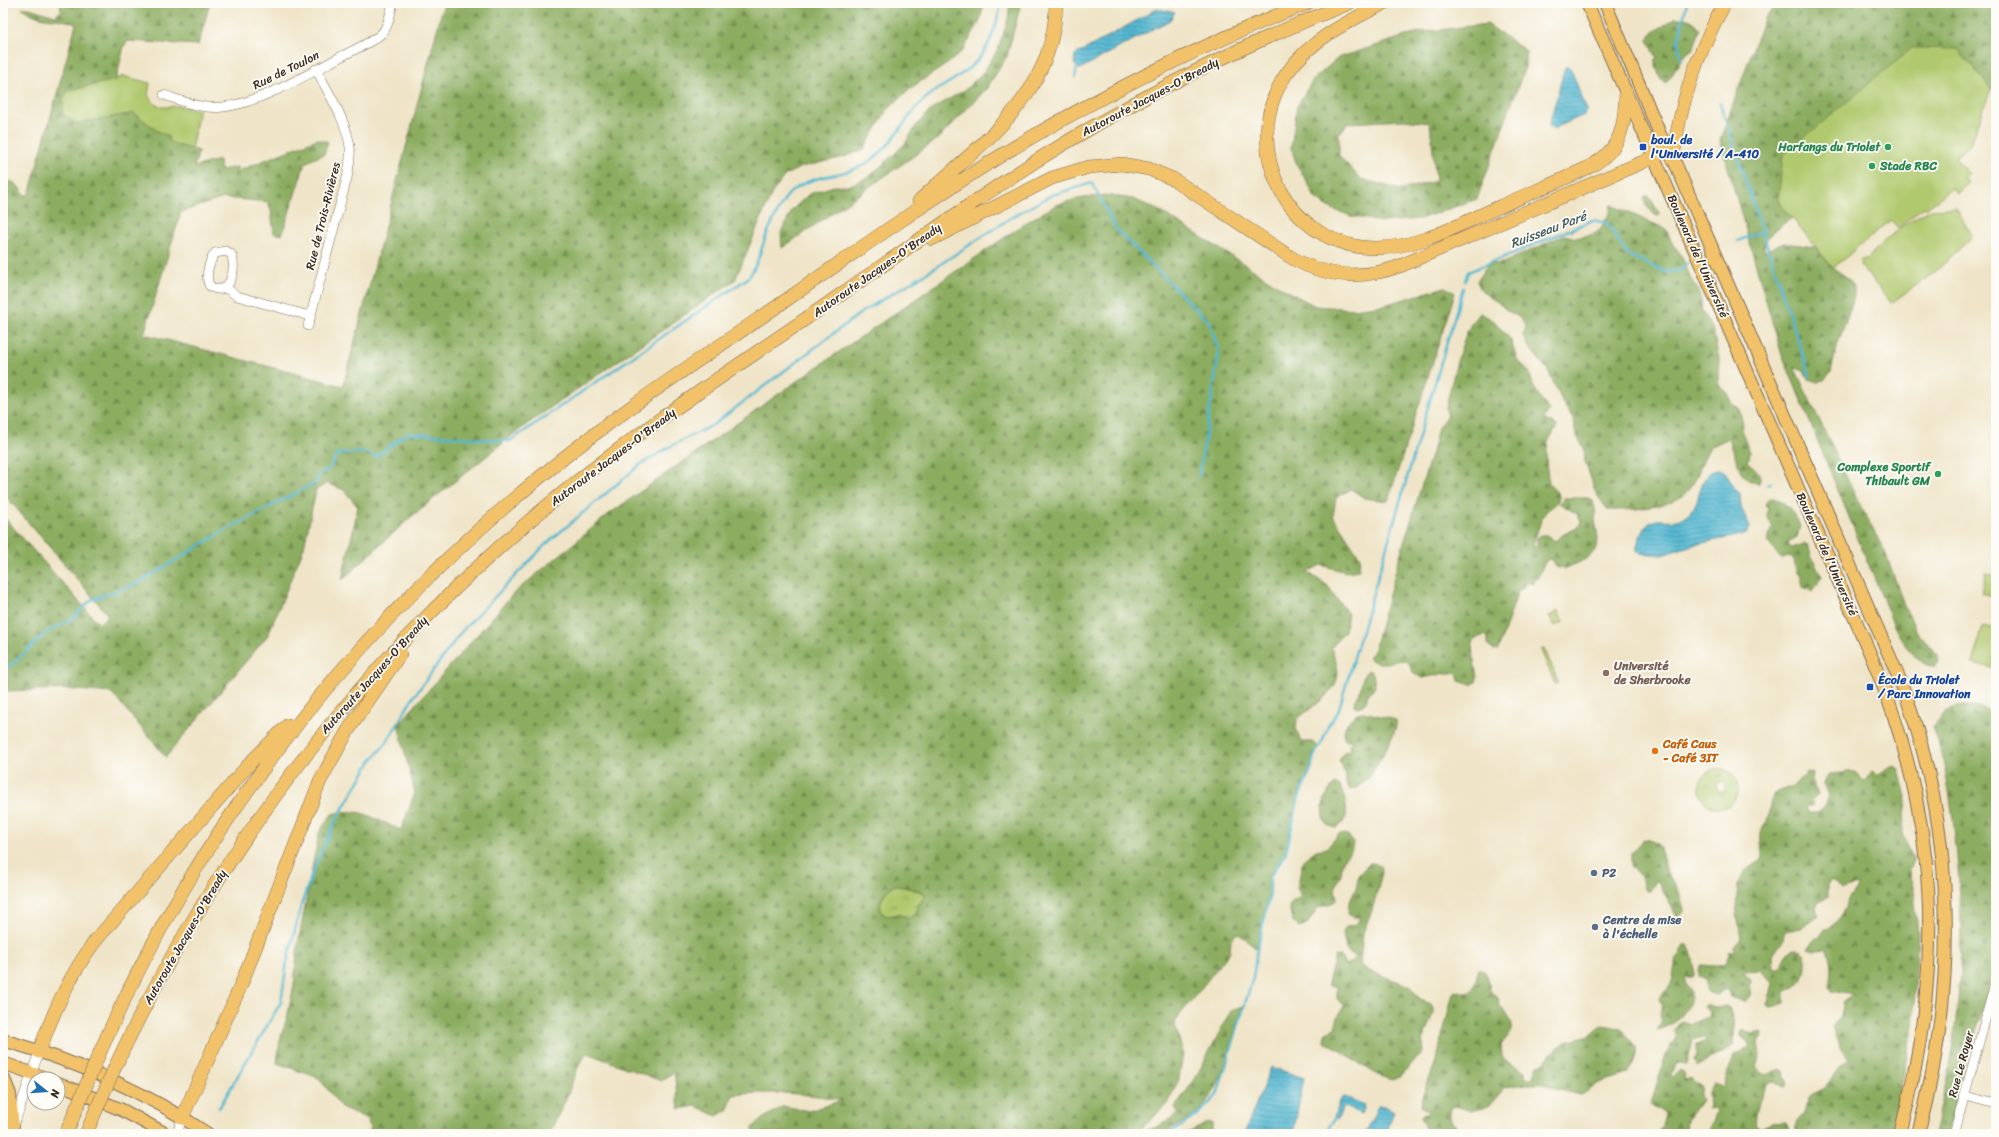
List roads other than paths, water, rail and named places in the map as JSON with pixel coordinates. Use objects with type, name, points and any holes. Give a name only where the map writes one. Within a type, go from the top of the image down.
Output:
[{"type":"highway","points":[[893,226],[949,172],[994,133],[1025,98],[1036,81],[1049,51],[1056,3]]},
{"type":"highway","name":"Autoroute Jacques-O'Bready","points":[[66,1134],[97,1059],[142,964],[201,862],[258,776],[332,681],[378,628],[430,575],[480,528],[545,473],[621,415],[893,226],[1005,154],[1091,104],[1199,50],[1308,3]]},
{"type":"highway","name":"Autoroute Jacques-O'Bready","points":[[86,1134],[115,1067],[151,994],[182,938],[249,832],[284,782],[336,716],[424,618],[495,551],[577,481],[651,427],[1020,171],[1126,108],[1238,51],[1350,3]]},
{"type":"highway","points":[[1385,3],[1333,31],[1304,53],[1282,81],[1273,101],[1268,118],[1266,138],[1268,157],[1273,176],[1281,193],[1306,222],[1338,241],[1357,246],[1376,248],[1412,243],[1591,166],[1610,152],[1620,136],[1624,122],[1626,92]]},
{"type":"highway","points":[[1673,158],[1681,114],[1692,77],[1704,46],[1724,3]]},
{"type":"highway","points":[[886,263],[1052,178],[1088,167],[1122,164],[1149,169],[1173,179],[1292,258],[1308,266],[1337,275],[1367,275],[1406,264],[1654,156],[1662,139]]},
{"type":"highway","points":[[182,1118],[232,1008],[308,810],[326,768],[357,715],[424,618]]},
{"type":"highway","points":[[40,1052],[65,989],[78,966],[96,940],[251,762],[332,681]]},
{"type":"main road","name":"Boulevard de l'Université","points":[[1587,3],[1872,658],[1898,726],[1912,778],[1926,854],[1930,908],[1930,955],[1922,1038],[1913,1084],[1900,1134]]},
{"type":"main road","name":"Boulevard de l'Université","points":[[1605,3],[1662,139],[1673,158],[1900,680],[1926,762],[1938,821],[1943,863],[1947,954],[1944,1001],[1937,1052],[1918,1134]]},
{"type":"main road","points":[[3,1040],[40,1052],[108,1079],[182,1118],[208,1134]]},
{"type":"main road","points":[[3,1063],[26,1071]]},
{"type":"main road","points":[[3,1077],[10,1094],[12,1132]]},
{"type":"main road","points":[[66,1086],[122,1110],[166,1134]]},
{"type":"street","name":"Rue de Toulon","points":[[164,95],[188,104],[221,108],[244,104],[316,69],[382,34],[393,3]]},
{"type":"street","name":"Rue de Trois-Rivières","points":[[308,326],[347,178],[350,148],[345,128],[316,69]]},
{"type":"street","points":[[226,288],[237,296],[310,316]]},
{"type":"street","name":"Rue Le Royer","points":[[1954,1134],[1993,1001],[1996,980]]},
{"type":"street","points":[[33,1071],[40,1052]]},
{"type":"street","points":[[12,1132],[26,1091]]},
{"type":"street","points":[[1965,1096],[1996,1104]]},
{"type":"street","points":[[176,1134],[182,1118]]},
{"type":"water","points":[[1157,9],[1175,12],[1170,20],[1080,69],[1074,64],[1075,55]]},
{"type":"water","points":[[1565,67],[1571,69],[1587,111],[1584,115],[1553,129],[1549,125]]},
{"type":"water","points":[[1716,469],[1725,472],[1733,487],[1740,493],[1741,507],[1750,527],[1748,532],[1742,535],[1693,545],[1662,555],[1640,553],[1637,551],[1637,545],[1640,537],[1650,522],[1655,520],[1679,519],[1692,511],[1705,478],[1709,473]]},
{"type":"water","points":[[1271,1067],[1304,1078],[1293,1134],[1244,1134]]},
{"type":"water","points":[[1342,1096],[1365,1105],[1362,1114],[1343,1106],[1338,1119],[1334,1117]]},
{"type":"water","points":[[1378,1106],[1384,1106],[1394,1112],[1386,1134],[1365,1134]]},
{"type":"waterway","points":[[3,669],[14,663],[46,633],[72,619],[91,600],[138,583],[224,531],[317,482],[318,475],[330,468],[337,454],[366,452],[376,457],[407,433],[510,441],[748,278],[756,265],[771,225],[787,196],[796,188],[805,183],[857,168],[867,163],[882,151],[923,101],[935,91],[962,74],[975,63],[986,48],[994,31],[1001,3]]},
{"type":"waterway","name":"Ruisseau Paré","points":[[1681,59],[1678,42],[1687,3]]},
{"type":"waterway","points":[[1075,77],[1078,65]]},
{"type":"waterway","name":"Ruisseau Paré","points":[[1720,103],[1810,377]]},
{"type":"waterway","points":[[219,1108],[281,1002],[287,962],[301,906],[314,868],[336,820],[371,761],[387,742],[412,699],[462,631],[546,544],[641,464],[673,445],[713,425],[862,312],[933,269],[1012,217],[1052,195],[1092,183],[1116,229],[1210,323],[1219,353],[1199,476]]},
{"type":"waterway","name":"Ruisseau Paré","points":[[1465,281],[1468,272],[1593,220],[1607,223],[1628,255],[1666,272],[1680,270],[1688,263]]},
{"type":"waterway","name":"Ruisseau Paré","points":[[1738,241],[1763,231]]},
{"type":"waterway","points":[[1167,1134],[1194,1118],[1217,1095],[1253,978],[1257,950],[1270,894],[1270,877],[1286,852],[1299,797],[1311,769],[1314,756],[1323,740],[1329,724],[1338,712],[1463,288]]},
{"type":"waterway","points":[[1330,1134],[1329,1127],[1337,1115]]},
{"type":"place","name":"boul. de l'Université / A-410","points":[[1643,147]]},
{"type":"place","name":"Harfangs du Triolet","points":[[1888,147]]},
{"type":"place","name":"Stade RBC","points":[[1872,166]]},
{"type":"place","name":"Complexe Sportif Thibault GM","points":[[1938,474]]},
{"type":"place","name":"Université de Sherbrooke","points":[[1606,673]]},
{"type":"place","name":"École du Triolet / Parc Innovation","points":[[1870,687]]},
{"type":"place","name":"Café Caus - Café 3IT","points":[[1655,751]]},
{"type":"place","name":"P2","points":[[1594,873]]},
{"type":"place","name":"Centre de mise à l'échelle","points":[[1595,927]]}]
